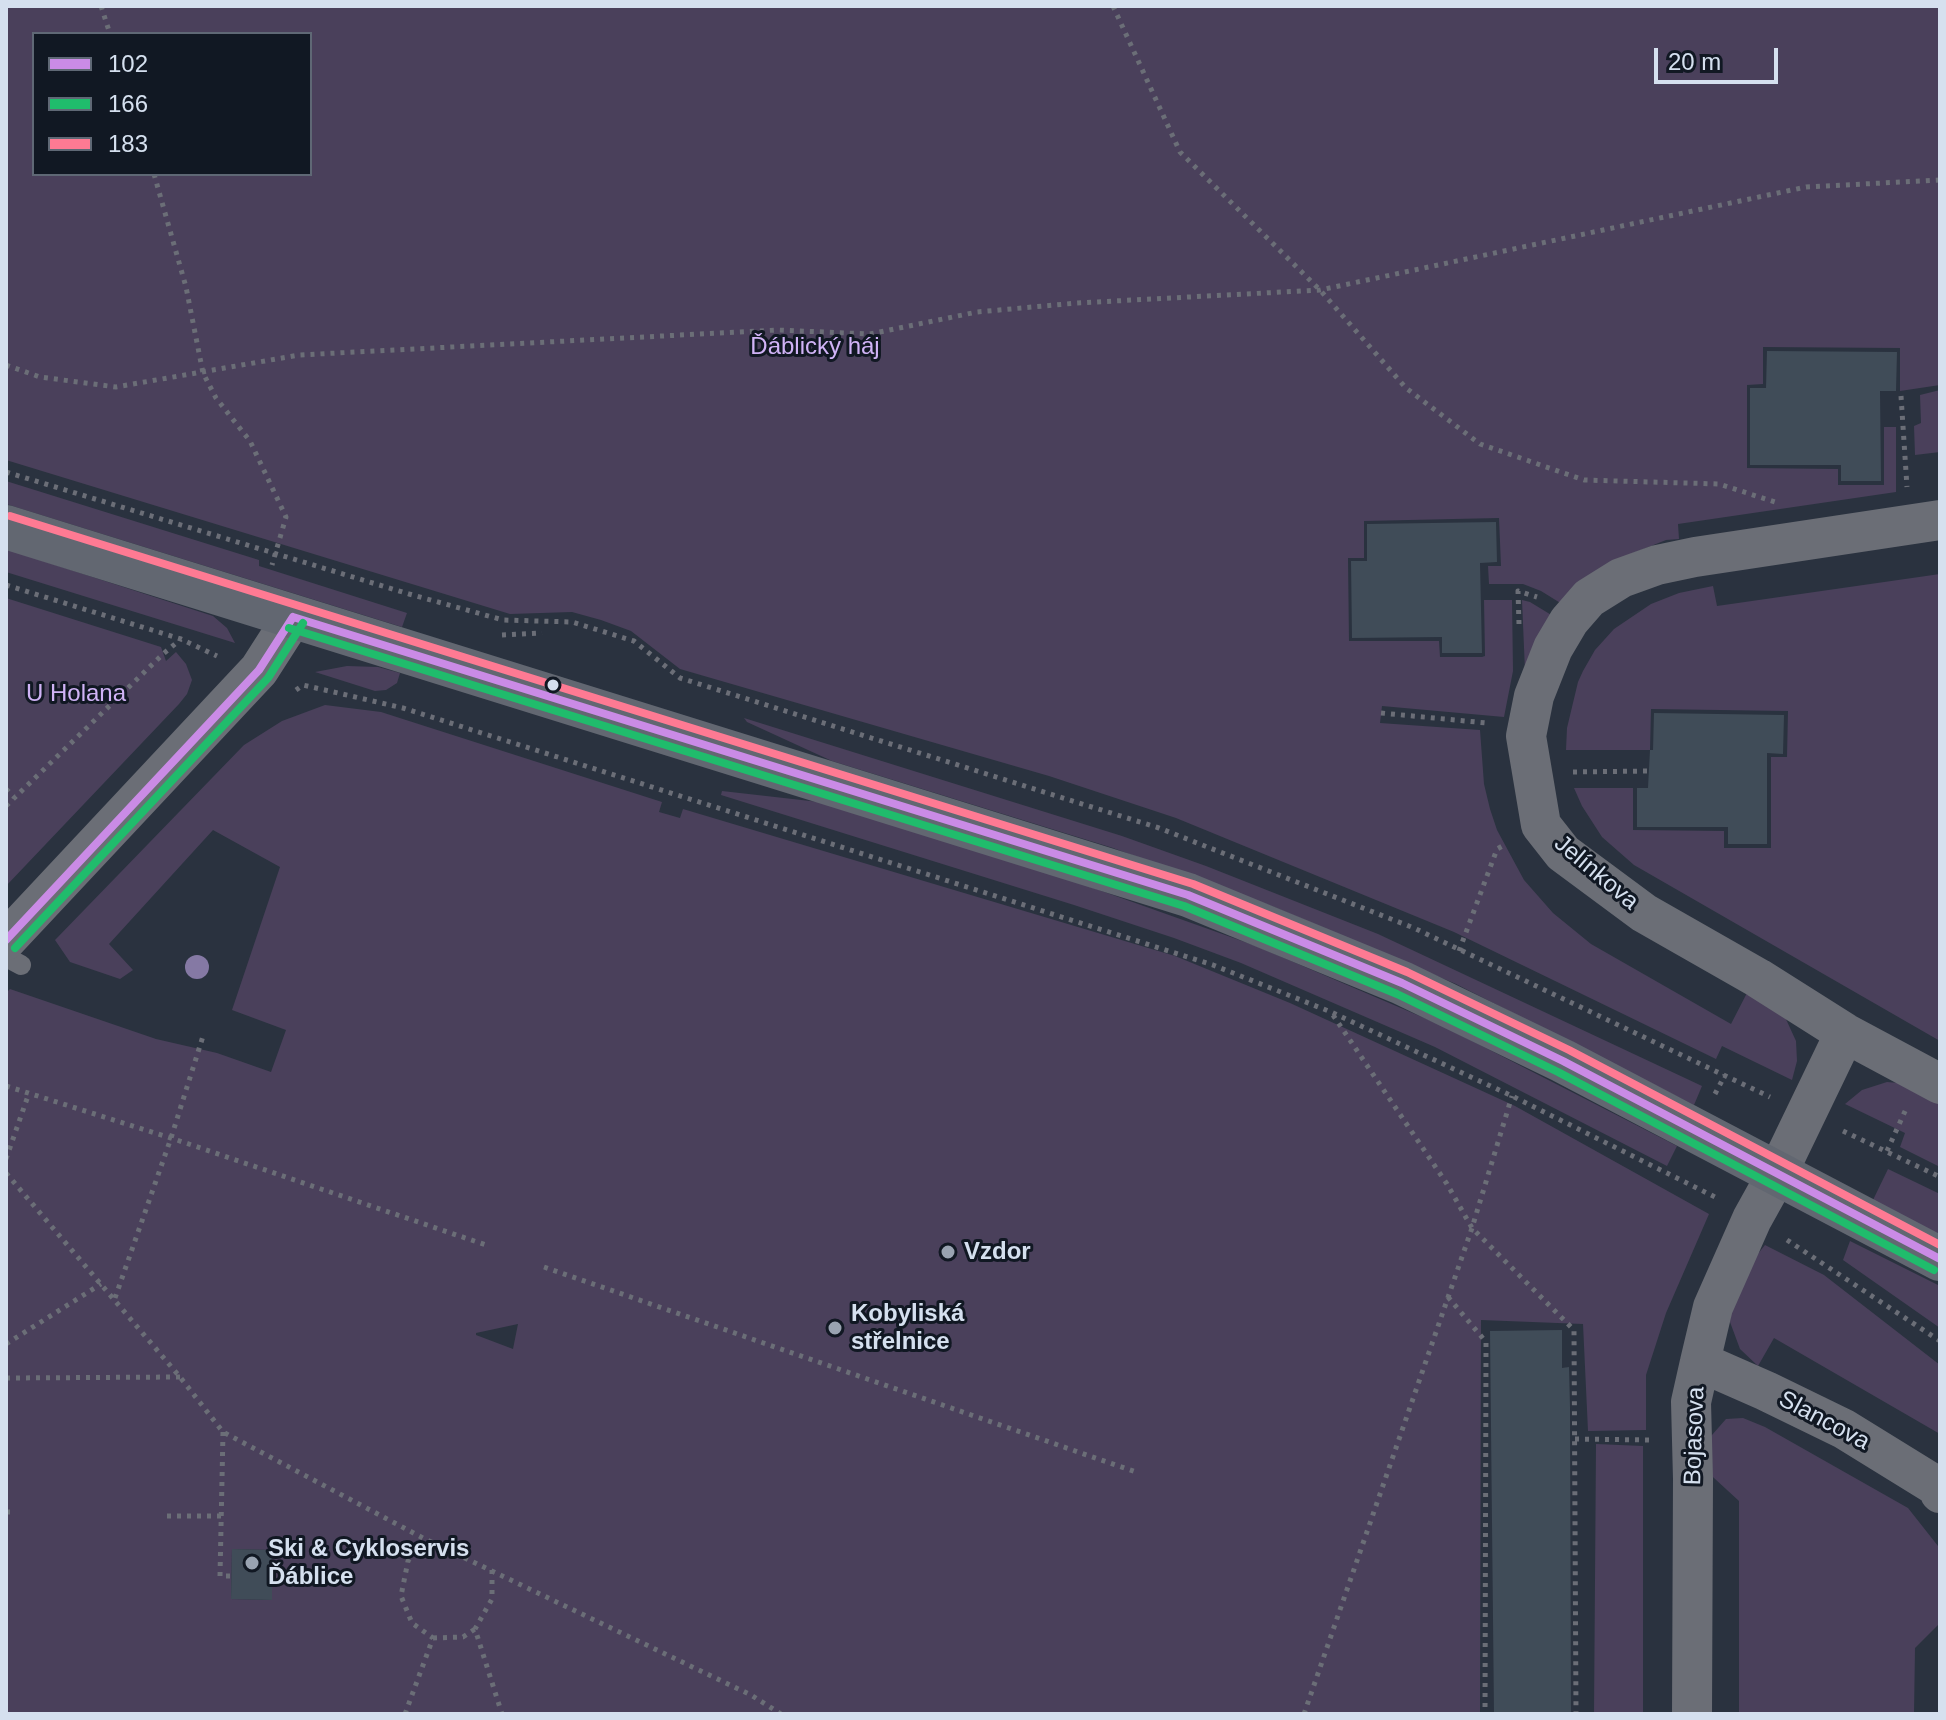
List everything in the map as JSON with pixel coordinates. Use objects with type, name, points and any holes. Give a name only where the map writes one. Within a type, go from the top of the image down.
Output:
[{"type":"street","name":"Jelínkova","points":[[1940,520],[1695,557],[1657,565],[1621,578],[1589,598],[1569,621],[1553,648],[1534,696],[1526,736],[1541,825],[1563,853],[1644,913],[1758,978],[1845,1033],[1940,1084]]},
{"type":"street","points":[[6,527],[1188,895],[1402,983],[1563,1061],[1940,1259]]},
{"type":"street","points":[[11,954],[259,670],[293,617]]},
{"type":"street","points":[[1777,1174],[1845,1033]]},
{"type":"street","name":"Bojasova","points":[[1692,1714],[1691,1402],[1713,1307],[1752,1219],[1777,1174]]},
{"type":"street","name":"Slancova","points":[[1700,1362],[1844,1429],[1938,1487],[1940,1493]]},
{"type":"path","points":[[101,6],[109,32]]},
{"type":"path","points":[[1113,6],[1180,152],[1320,290],[1406,388],[1480,444],[1584,480],[1719,484],[1777,503]]},
{"type":"path","points":[[155,176],[186,287],[203,373],[216,398],[250,441],[286,517],[275,554]]},
{"type":"path","points":[[6,365],[40,377],[116,387],[299,355],[777,330],[870,334],[977,312],[1077,303],[1320,290],[1806,187],[1940,180]]},
{"type":"path","points":[[1901,396],[1908,497]]},
{"type":"path","points":[[6,472],[503,620],[572,622],[634,641],[680,678]]},
{"type":"path","points":[[6,585],[181,639],[222,658]]},
{"type":"path","points":[[405,607],[409,594]]},
{"type":"path","points":[[6,806],[181,639]]},
{"type":"path","points":[[303,685],[403,708],[1213,965],[1331,1012],[1512,1096],[1720,1200]]},
{"type":"path","points":[[1560,772],[1649,771]]},
{"type":"path","points":[[6,789],[14,797]]},
{"type":"path","points":[[1459,951],[1497,849]]},
{"type":"path","points":[[1331,1012],[1447,1184],[1472,1228],[1574,1330],[1576,1714]]},
{"type":"path","points":[[115,1299],[204,1033]]},
{"type":"path","points":[[6,1086],[171,1138],[486,1245]]},
{"type":"path","points":[[6,1159],[29,1093]]},
{"type":"path","points":[[1304,1714],[1472,1228],[1512,1096]]},
{"type":"path","points":[[1833,1126],[1940,1177]]},
{"type":"path","points":[[6,1173],[115,1299],[223,1432],[423,1538],[751,1695],[781,1714]]},
{"type":"path","points":[[1780,1235],[1940,1341]]},
{"type":"path","points":[[544,1267],[1136,1472]]},
{"type":"path","points":[[6,1344],[101,1284]]},
{"type":"path","points":[[1448,1297],[1486,1342],[1485,1714]]},
{"type":"path","points":[[6,1378],[180,1377]]},
{"type":"path","points":[[223,1432],[220,1576],[231,1576]]},
{"type":"path","points":[[1575,1439],[1652,1440]]},
{"type":"path","points":[[6,1512],[15,1512]]},
{"type":"path","points":[[167,1516],[221,1516]]},
{"type":"path","points":[[423,1538],[408,1561],[401,1596],[412,1623],[433,1638],[463,1637],[475,1629],[492,1599],[492,1570]]},
{"type":"path","points":[[475,1629],[502,1714]]},
{"type":"path","points":[[405,1714],[433,1638]]},
{"type":"green space","name":"Ďáblický háj","points":[[6,6],[1940,6],[1940,385],[1900,391],[1900,348],[1763,347],[1763,384],[1747,385],[1747,468],[1838,469],[1838,485],[1884,485],[1884,427],[1896,427],[1896,492],[1678,524],[1679,539],[1666,540],[1626,556],[1562,604],[1523,584],[1489,584],[1488,566],[1501,566],[1499,518],[1364,521],[1364,558],[1348,558],[1349,641],[1439,641],[1440,657],[1482,657],[1485,656],[1484,600],[1512,600],[1513,671],[1504,717],[1382,706],[1380,723],[1480,730],[1484,784],[1497,830],[1524,880],[1553,913],[1591,944],[1731,1024],[1748,991],[1785,1017],[1796,1041],[1797,1061],[1792,1080],[1722,1046],[1716,1059],[1454,932],[1176,818],[1049,776],[680,669],[631,631],[601,620],[572,612],[510,614],[6,460]]},
{"type":"green space","points":[[1940,390],[1940,452],[1915,455],[1914,426],[1921,423],[1920,395]]},
{"type":"green space","points":[[6,481],[259,560],[259,566],[407,613],[402,627],[6,504]]},
{"type":"green space","points":[[6,549],[213,616],[227,628],[235,643],[6,572]]},
{"type":"green space","points":[[1940,574],[1940,1041],[1634,865],[1602,837],[1574,788],[1633,788],[1633,830],[1724,831],[1724,848],[1771,848],[1771,757],[1787,757],[1788,711],[1651,709],[1650,750],[1566,750],[1567,728],[1578,682],[1595,650],[1614,629],[1651,604],[1679,593],[1713,586],[1717,606]]},
{"type":"green space","name":"U Holana","points":[[6,598],[161,647],[166,661],[176,652],[186,664],[192,680],[179,704],[6,886]]},
{"type":"green space","points":[[1522,600],[1553,616],[1525,671]]},
{"type":"green space","points":[[347,666],[378,667],[400,673],[397,683],[386,690],[375,691],[315,672]]},
{"type":"green space","points":[[325,705],[381,712],[662,802],[659,812],[680,818],[683,809],[1175,956],[1290,1003],[1515,1106],[1709,1214],[1666,1313],[1646,1375],[1646,1430],[1588,1431],[1583,1324],[1481,1320],[1480,1714],[6,1714],[6,993],[10,989],[156,1039],[217,1053],[271,1072],[286,1030],[232,1010],[280,867],[213,830],[109,944],[133,970],[120,979],[70,962],[55,940],[244,745],[282,721]],"holes":[[[518,1324],[513,1349],[476,1335],[476,1333]],[[232,1549],[272,1550],[272,1600],[231,1599]]]},
{"type":"green space","points":[[744,718],[1122,836],[1206,866],[1378,934],[1702,1086],[1694,1105],[1456,984],[1274,907],[1113,848],[832,761]]},
{"type":"green space","points":[[722,791],[819,802],[1082,884],[1256,946],[1443,1026],[1677,1146],[1667,1166],[1435,1047],[1241,963],[1074,905],[721,795]]},
{"type":"green space","points":[[1887,1082],[1899,1083],[1940,1101],[1940,1167],[1900,1147],[1905,1133],[1845,1104],[1862,1090]]},
{"type":"green space","points":[[1888,1169],[1940,1194],[1940,1236],[1873,1200]]},
{"type":"green space","points":[[1850,1241],[1940,1286],[1940,1328],[1843,1260]]},
{"type":"green space","points":[[1765,1245],[1824,1275],[1940,1365],[1940,1434],[1774,1338],[1758,1366],[1740,1349],[1730,1322],[1732,1301],[1748,1266]]},
{"type":"green space","points":[[1743,1418],[1765,1427],[1908,1508],[1938,1546],[1940,1623],[1915,1648],[1914,1714],[1739,1714],[1739,1501],[1702,1467],[1705,1443],[1726,1419]]},
{"type":"green space","points":[[1596,1444],[1643,1446],[1643,1714],[1594,1714]]},
{"type":"building","points":[[1767,351],[1897,352],[1896,391],[1880,391],[1881,481],[1841,481],[1841,465],[1750,465],[1750,388],[1766,388]]},
{"type":"building","points":[[1496,522],[1497,562],[1480,563],[1482,653],[1442,653],[1442,637],[1352,638],[1351,561],[1367,561],[1367,524]]},
{"type":"building","points":[[1654,713],[1784,715],[1783,754],[1767,753],[1767,844],[1728,844],[1728,827],[1637,827],[1637,788],[1648,788]]},
{"type":"building","points":[[1562,1330],[1562,1368],[1569,1367],[1570,1407],[1571,1714],[1494,1714],[1490,1331]]},
{"type":"building","name":"Ski & Cykloservis Ďáblice","points":[[232,1549],[272,1550],[272,1600],[231,1599]]},
{"type":"transit line","name":"183","points":[[10,516],[1193,884],[1407,972],[1569,1050],[1940,1245]]},
{"type":"transit line","name":"102","points":[[293,617],[1188,895],[1402,983],[1563,1061],[1940,1259]]},
{"type":"transit line","name":"102","points":[[6,940],[259,670],[293,617]]},
{"type":"transit line","name":"166","points":[[15,948],[268,678],[303,623]]},
{"type":"transit line","name":"166","points":[[289,628],[1184,906],[1397,994],[1558,1072],[1934,1270]]},
{"type":"place","name":"Vzdor","points":[[948,1252]]},
{"type":"place","name":"Kobyliská střelnice","points":[[835,1328]]},
{"type":"place","name":"Ski & Cykloservis Ďáblice","points":[[252,1563]]}]
